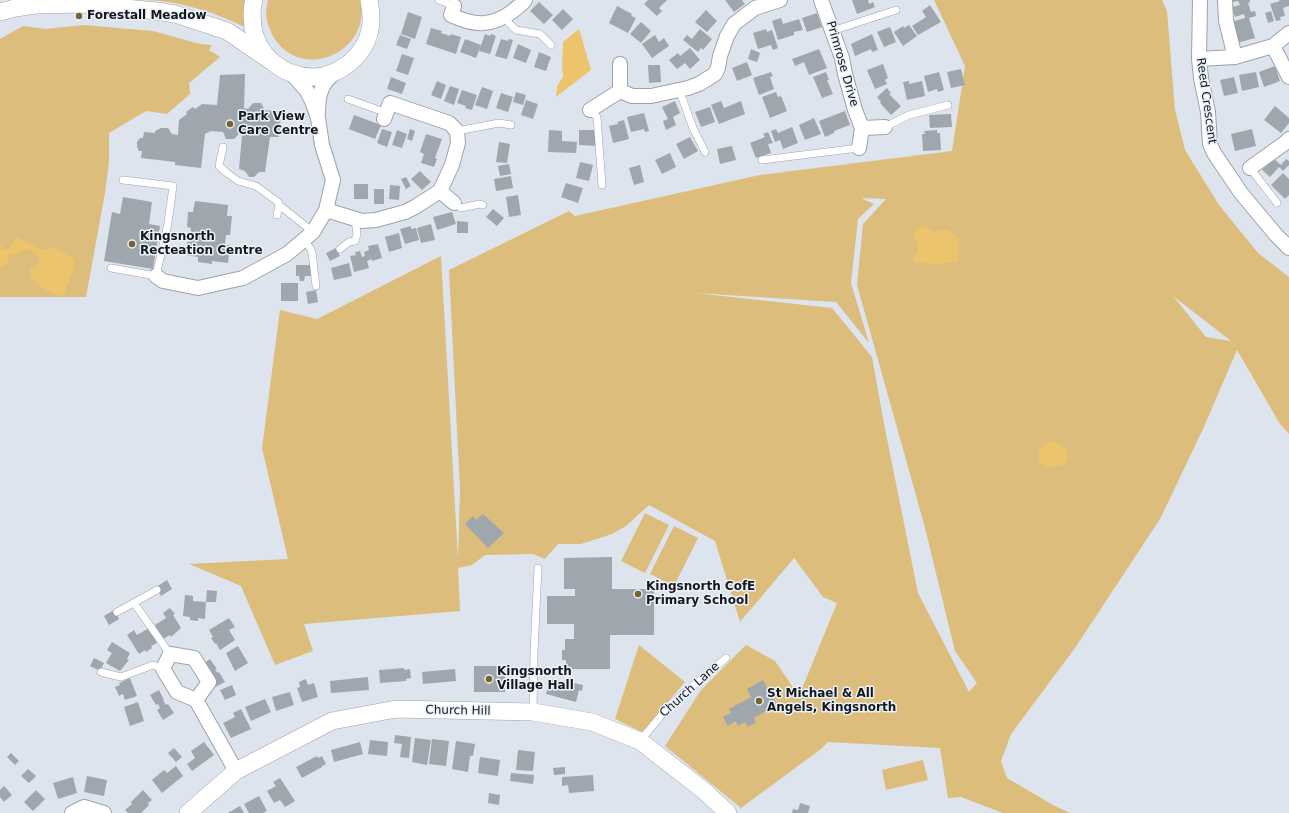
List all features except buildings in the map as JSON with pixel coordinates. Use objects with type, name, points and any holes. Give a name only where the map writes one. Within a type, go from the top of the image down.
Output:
[{"type":"street","points":[[254,0],[252,14],[254,34],[262,51],[271,61]]},
{"type":"street","points":[[292,74],[313,77],[325,75],[346,66],[353,60],[365,44],[370,32],[371,22],[369,0]]},
{"type":"street","points":[[454,6],[451,15],[465,22],[485,24],[504,18],[525,0]]},
{"type":"street","points":[[620,91],[632,96],[651,96],[699,84],[715,74],[718,68],[720,56],[734,24],[754,4],[780,0]]},
{"type":"street","name":"Primrose Drive","points":[[821,0],[842,58],[854,110],[862,128]]},
{"type":"street","points":[[1195,0],[1194,16],[1199,45]]},
{"type":"street","name":"Reed Crescent","points":[[1200,0],[1199,59],[1201,94],[1199,114],[1202,128],[1214,153],[1241,193],[1276,235],[1289,248]]},
{"type":"street","points":[[1225,0],[1226,22],[1235,57]]},
{"type":"street","points":[[0,12],[36,5],[84,4],[176,14],[227,31],[292,74],[307,91],[318,118]]},
{"type":"street","points":[[1199,59],[1235,57],[1273,46],[1289,33]]},
{"type":"street","points":[[1273,46],[1289,77]]},
{"type":"street","points":[[620,64],[620,91]]},
{"type":"street","points":[[156,276],[163,281],[198,288],[243,278],[287,254],[309,236],[326,210],[333,180],[322,145],[318,118],[318,100],[327,78],[338,70]]},
{"type":"street","points":[[590,110],[620,91]]},
{"type":"street","points":[[326,210],[362,221],[376,220],[405,212],[440,191],[452,165],[458,143],[458,131],[449,123],[390,103],[385,116]]},
{"type":"street","points":[[859,148],[862,128],[885,127]]},
{"type":"street","points":[[1250,168],[1289,139]]},
{"type":"street","points":[[440,191],[454,203]]},
{"type":"street","points":[[196,700],[209,682],[194,658],[170,654],[163,669],[177,692],[196,700],[236,771]]},
{"type":"street","name":"Church Hill","points":[[188,813],[236,771],[332,721],[396,709],[533,712],[592,722],[640,741],[703,790],[728,813]]},
{"type":"street","points":[[72,813],[84,808],[104,813]]},
{"type":"lane","points":[[439,0],[454,6]]},
{"type":"lane","points":[[832,31],[896,10]]},
{"type":"lane","points":[[504,18],[516,30],[540,34],[551,45]]},
{"type":"lane","points":[[679,89],[693,128],[705,152]]},
{"type":"lane","points":[[348,99],[385,116]]},
{"type":"lane","points":[[885,127],[909,115],[948,105]]},
{"type":"lane","points":[[590,110],[597,117],[602,185]]},
{"type":"lane","points":[[458,131],[499,123],[511,125]]},
{"type":"lane","points":[[223,147],[219,166],[238,181],[256,186],[278,202],[279,205],[309,236],[316,286]]},
{"type":"lane","points":[[762,160],[859,148]]},
{"type":"lane","points":[[1250,168],[1277,203]]},
{"type":"lane","points":[[111,268],[156,276],[168,223],[173,186],[123,180]]},
{"type":"lane","points":[[454,203],[461,208],[480,204],[483,205]]},
{"type":"lane","points":[[278,215],[279,205]]},
{"type":"lane","points":[[340,249],[349,242],[356,241],[356,219]]},
{"type":"lane","points":[[533,712],[538,568]]},
{"type":"lane","points":[[118,612],[158,590]]},
{"type":"lane","points":[[134,603],[170,654]]},
{"type":"lane","name":"Church Lane","points":[[640,741],[669,706],[726,658]]},
{"type":"lane","points":[[101,672],[121,678],[153,665],[163,669]]},
{"type":"shaded area","points":[[144,0],[247,0],[247,28],[197,8]]},
{"type":"shaded area","points":[[268,0],[360,0],[361,18],[356,34],[346,46],[333,55],[317,59],[302,58],[287,51],[274,38],[266,18]]},
{"type":"shaded area","points":[[934,0],[1162,0],[1167,11],[1175,110],[1185,150],[1219,205],[1258,253],[1289,277],[1289,434],[1280,424],[1237,350],[1203,429],[1160,519],[1075,648],[1011,734],[1001,761],[1007,778],[1053,805],[1070,813],[1003,813],[961,797],[948,798],[940,748],[828,742],[821,749],[741,808],[665,746],[701,690],[746,645],[775,661],[799,696],[837,603],[823,597],[794,558],[740,622],[715,541],[649,505],[626,526],[612,534],[581,544],[558,544],[545,559],[533,554],[485,555],[472,565],[458,568],[460,611],[304,624],[313,651],[275,665],[241,586],[189,564],[288,559],[262,448],[280,310],[317,319],[441,256],[458,560],[460,489],[449,270],[569,211],[575,216],[760,175],[952,151],[965,66]],"holes":[[[861,198],[886,199],[863,224],[857,285],[924,524],[955,651],[977,683],[969,692],[918,593],[872,357],[832,308],[695,293],[836,302],[869,343],[851,283],[858,219],[874,204]],[[1173,296],[1231,341],[1206,337]]]},
{"type":"shaded area","points":[[84,25],[153,31],[200,44],[212,45],[209,50],[220,57],[189,83],[190,94],[167,114],[146,111],[109,133],[109,162],[105,193],[86,297],[0,297],[0,39],[23,26],[46,29]]},
{"type":"shaded area","points":[[579,29],[591,70],[556,97],[557,86],[563,77],[563,42]]},
{"type":"shaded area","points":[[922,226],[936,232],[948,229],[959,239],[958,261],[935,265],[912,261],[918,250],[914,232]]},
{"type":"shaded area","points":[[17,237],[42,250],[53,248],[75,259],[74,268],[63,296],[46,290],[34,282],[29,269],[41,262],[36,254],[28,249],[17,254],[7,256],[9,264],[0,268],[0,244],[4,250],[8,249]]},
{"type":"shaded area","points":[[1053,441],[1066,449],[1068,460],[1062,466],[1045,467],[1039,460],[1038,451],[1045,444]]},
{"type":"shaded area","points":[[645,513],[669,525],[645,573],[621,561]]},
{"type":"shaded area","points":[[674,526],[698,538],[674,586],[650,574]]},
{"type":"shaded area","points":[[639,645],[685,682],[642,732],[615,719]]},
{"type":"shaded area","points":[[923,760],[928,780],[886,790],[882,770]]},
{"type":"place","name":"Forestall Meadow","points":[[79,16]]},
{"type":"place","name":"Park View Care Centre","points":[[230,124]]},
{"type":"place","name":"Kingsnorth Recteation Centre","points":[[132,244]]},
{"type":"place","name":"Kingsnorth CofE Primary School","points":[[638,594]]},
{"type":"place","name":"Kingsnorth Village Hall","points":[[489,679]]},
{"type":"place","name":"St Michael & All Angels, Kingsnorth","points":[[759,701]]}]
